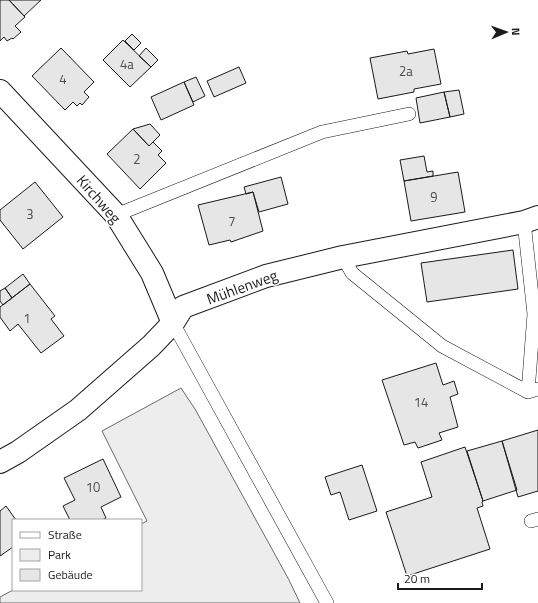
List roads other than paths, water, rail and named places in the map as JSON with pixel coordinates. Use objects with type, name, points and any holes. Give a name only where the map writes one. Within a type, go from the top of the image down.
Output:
[{"type":"street","name":"Kirchweg","points":[[0,90],[116,215],[152,273],[173,323]]},
{"type":"street","name":"Mühlenweg","points":[[0,462],[18,452],[78,410],[152,346],[173,323],[183,307],[266,276],[344,257],[531,220]]},
{"type":"lane","points":[[116,215],[322,132],[409,114]]},
{"type":"lane","points":[[344,257],[352,273],[442,346],[533,390],[534,314],[531,220]]},
{"type":"lane","points":[[173,323],[327,603]]}]
